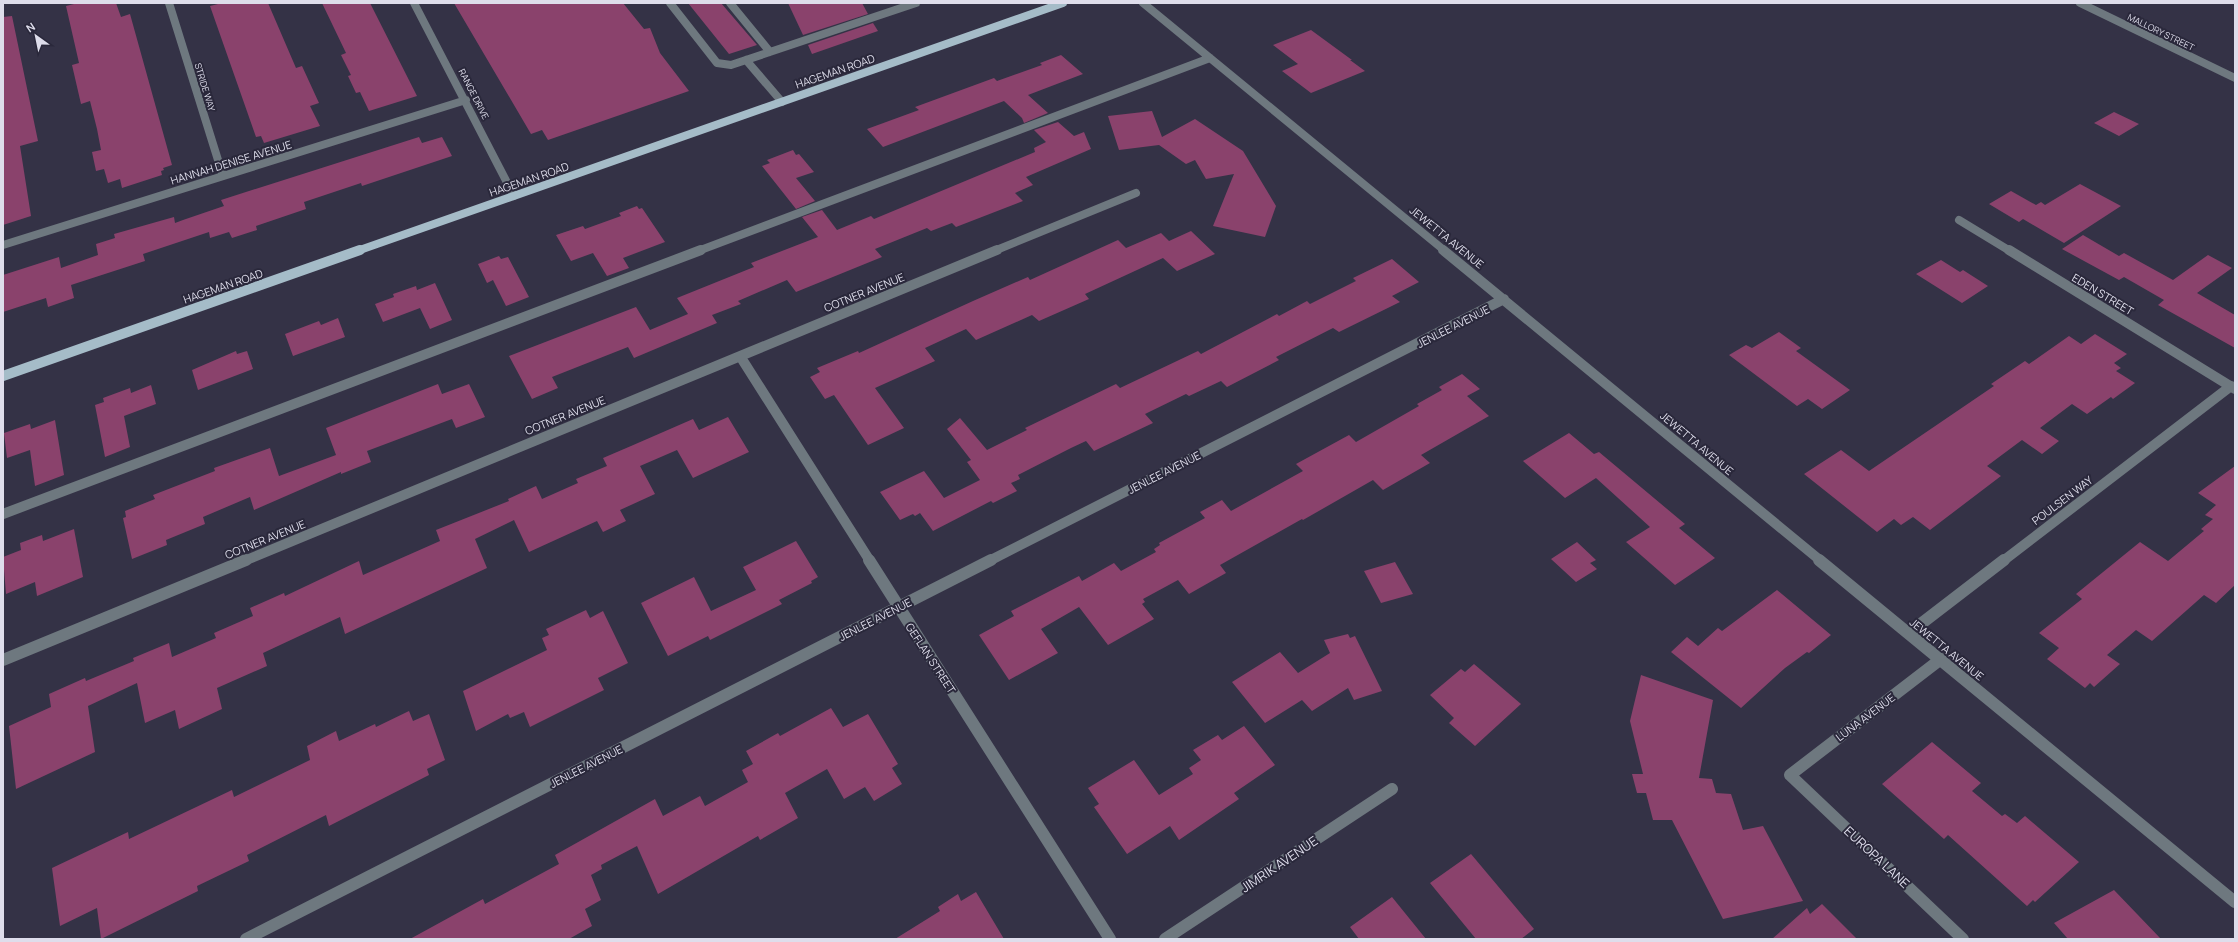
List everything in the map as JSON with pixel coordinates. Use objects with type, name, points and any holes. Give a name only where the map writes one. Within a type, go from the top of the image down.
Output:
[{"type":"main road","name":"HAGEMAN ROAD","points":[[3,376],[1062,3]]},
{"type":"street","name":"STRIDE WAY","points":[[169,3],[222,176]]},
{"type":"street","name":"RANGE DRIVE","points":[[414,3],[466,100],[514,196]]},
{"type":"street","points":[[670,3],[717,63],[731,65],[916,3]]},
{"type":"street","points":[[730,3],[770,52]]},
{"type":"street","name":"JEWETTA AVENUE","points":[[1143,3],[2235,902]]},
{"type":"street","name":"MALLORY STREET","points":[[2080,3],[2235,78]]},
{"type":"street","points":[[3,514],[1210,58]]},
{"type":"street","points":[[746,60],[782,102]]},
{"type":"street","name":"HANNAH DENISE AVENUE","points":[[3,245],[466,100]]},
{"type":"street","name":"COTNER AVENUE","points":[[3,660],[1136,193]]},
{"type":"street","name":"EDEN STREET","points":[[1959,220],[2233,388]]},
{"type":"street","name":"JENLEE AVENUE","points":[[246,939],[1504,299]]},
{"type":"street","name":"GEFLAN STREET","points":[[740,356],[1110,939]]},
{"type":"street","name":"POULSEN WAY","points":[[1908,633],[2233,388]]},
{"type":"street","name":"LUNA AVENUE","points":[[1790,775],[1941,659]]},
{"type":"street","name":"EUROPA LANE","points":[[1790,775],[1963,939]]},
{"type":"street","name":"JIMRIK AVENUE","points":[[1165,939],[1392,789]]},
{"type":"building","points":[[78,3],[116,3],[121,17],[130,14],[172,165],[163,168],[164,170],[161,171],[162,175],[122,188],[120,179],[108,183],[104,169],[96,171],[92,152],[101,150],[97,129],[90,101],[81,104],[72,65],[79,63],[66,6]]},
{"type":"building","points":[[222,3],[268,3],[296,68],[302,66],[319,103],[310,106],[320,126],[264,143],[261,136],[256,137],[210,6]]},
{"type":"building","points":[[322,3],[370,3],[417,96],[369,111],[360,92],[356,93],[348,76],[351,75],[341,55],[346,53]]},
{"type":"building","points":[[454,3],[623,3],[644,29],[650,28],[660,53],[689,91],[548,140],[542,130],[531,134]]},
{"type":"building","points":[[688,3],[721,3],[757,45],[729,54]]},
{"type":"building","points":[[788,3],[862,3],[868,14],[803,35]]},
{"type":"building","points":[[12,16],[38,141],[20,146],[31,216],[3,225],[3,17]]},
{"type":"building","points":[[873,23],[878,31],[812,54],[808,45]]},
{"type":"building","points":[[1311,30],[1365,71],[1311,93],[1282,71],[1298,64],[1273,45]]},
{"type":"building","points":[[1061,55],[1083,74],[1028,95],[1048,113],[1024,123],[1022,118],[1004,101],[883,147],[867,129],[919,110],[915,107],[994,78],[997,81],[1042,65],[1040,63]]},
{"type":"building","points":[[1152,111],[1162,137],[1195,119],[1243,151],[1276,206],[1265,237],[1213,226],[1234,174],[1206,179],[1195,160],[1186,164],[1159,145],[1119,150],[1108,116]]},
{"type":"building","points":[[2114,112],[2139,124],[2119,136],[2094,123]]},
{"type":"building","points":[[1058,122],[1074,136],[1084,132],[1091,149],[1026,177],[1033,185],[1015,193],[1023,201],[956,227],[952,223],[931,231],[927,228],[875,249],[882,257],[796,292],[787,280],[738,301],[741,304],[712,315],[717,323],[634,358],[628,347],[552,377],[558,388],[532,399],[509,356],[636,307],[650,330],[688,314],[677,298],[754,267],[751,263],[818,237],[802,217],[822,210],[837,230],[871,216],[874,219],[1035,152],[1034,148],[1046,142],[1034,130]]},
{"type":"building","points":[[419,137],[422,143],[442,137],[452,156],[362,186],[361,183],[304,202],[306,209],[256,226],[257,230],[232,238],[229,232],[210,238],[209,232],[143,254],[145,261],[71,285],[74,298],[48,307],[46,298],[3,312],[3,275],[59,257],[61,268],[98,255],[96,244],[115,238],[114,234],[174,217],[175,223],[224,206],[221,200]]},
{"type":"building","points":[[793,150],[796,155],[799,154],[814,172],[796,178],[815,201],[796,209],[762,166],[770,163],[767,160]]},
{"type":"building","points":[[2080,184],[2121,206],[2064,243],[2023,219],[2019,222],[1989,204],[2011,191],[2036,205],[2041,202],[2045,205]]},
{"type":"building","points":[[637,206],[639,209],[642,208],[665,242],[623,258],[629,268],[607,276],[593,253],[571,261],[556,235],[583,226],[585,229],[621,216],[619,213]]},
{"type":"building","points":[[1191,231],[1215,254],[1177,271],[1163,258],[1085,294],[1089,299],[1039,321],[1032,315],[976,340],[966,329],[925,348],[935,361],[875,388],[904,428],[868,445],[834,395],[825,399],[810,377],[820,372],[817,368],[858,351],[859,353],[1028,277],[1030,280],[1118,240],[1126,248],[1161,233],[1169,241]]},
{"type":"building","points":[[2083,235],[2119,256],[2124,253],[2173,280],[2208,255],[2232,268],[2197,293],[2235,315],[2235,348],[2158,305],[2164,300],[2124,277],[2119,280],[2062,249]]},
{"type":"building","points":[[499,256],[501,259],[508,257],[529,297],[506,306],[493,280],[487,283],[478,264]]},
{"type":"building","points":[[1392,259],[1419,282],[1392,296],[1400,302],[1339,332],[1333,328],[1276,357],[1279,360],[1227,387],[1221,381],[1189,396],[1186,394],[1145,414],[1153,423],[1094,451],[1086,441],[1071,448],[1018,475],[1020,479],[1011,483],[1017,491],[993,503],[991,501],[933,531],[920,513],[915,516],[913,514],[900,520],[880,492],[924,471],[944,498],[980,480],[967,462],[971,460],[947,429],[960,418],[987,450],[1027,430],[1025,428],[1116,384],[1120,388],[1198,351],[1201,354],[1277,314],[1279,316],[1307,301],[1310,304],[1356,281],[1353,278]]},
{"type":"building","points":[[1941,260],[1960,272],[1963,270],[1988,286],[1962,303],[1916,274]]},
{"type":"building","points":[[435,283],[452,320],[430,329],[420,308],[383,322],[375,304],[394,297],[393,294],[416,286],[417,290]]},
{"type":"building","points":[[338,318],[345,337],[293,356],[285,334],[319,321],[321,325]]},
{"type":"building","points":[[1779,332],[1801,348],[1796,351],[1850,390],[1822,409],[1808,399],[1797,406],[1729,355],[1746,345],[1752,348]]},
{"type":"building","points":[[2095,334],[2127,354],[2114,363],[2121,368],[2116,371],[2135,383],[2113,399],[2111,397],[2087,414],[2072,404],[2040,428],[2059,441],[2042,454],[2022,440],[1987,466],[2001,476],[1930,530],[1913,517],[1901,525],[1894,519],[1877,532],[1804,474],[1841,450],[1869,471],[1994,386],[1991,384],[2025,361],[2029,364],[2069,336],[2081,344]]},
{"type":"building","points":[[236,351],[237,354],[247,351],[253,369],[198,390],[192,370]]},
{"type":"building","points":[[1462,374],[1480,389],[1467,396],[1489,416],[1421,455],[1430,463],[1383,490],[1373,480],[1220,565],[1226,573],[1189,594],[1178,580],[1143,599],[1145,602],[1142,604],[1154,619],[1108,645],[1079,607],[1041,629],[1058,653],[1009,680],[979,635],[1014,616],[1011,611],[1079,576],[1082,581],[1114,563],[1121,571],[1156,552],[1154,549],[1160,545],[1159,543],[1205,518],[1200,512],[1222,500],[1231,511],[1303,471],[1296,464],[1349,435],[1356,442],[1419,406],[1417,404],[1442,390],[1439,387]]},
{"type":"building","points":[[438,384],[442,394],[469,384],[485,417],[456,428],[452,419],[367,451],[371,462],[341,474],[341,472],[254,510],[250,497],[203,517],[205,524],[166,540],[167,545],[132,559],[123,518],[126,517],[125,511],[155,499],[153,495],[215,471],[214,468],[270,448],[279,476],[336,455],[326,428]]},
{"type":"building","points":[[151,385],[156,404],[124,416],[130,447],[105,457],[95,405],[104,402],[103,398],[130,388],[131,393]]},
{"type":"building","points":[[728,417],[749,452],[693,478],[677,450],[640,466],[655,494],[620,510],[626,521],[603,532],[597,521],[529,552],[514,520],[475,539],[487,568],[345,634],[340,617],[263,653],[267,666],[217,688],[222,709],[179,729],[175,710],[145,723],[137,683],[88,706],[95,752],[16,789],[9,726],[51,707],[49,694],[85,678],[86,681],[134,661],[133,658],[169,643],[172,657],[216,638],[214,633],[253,616],[250,608],[284,593],[285,596],[359,561],[363,575],[440,541],[436,530],[509,501],[508,499],[536,486],[542,499],[578,483],[576,479],[607,466],[603,458],[693,419],[699,430]]},
{"type":"building","points":[[55,420],[64,475],[35,486],[30,450],[7,458],[4,433],[30,424],[31,429]]},
{"type":"building","points":[[1569,433],[1594,454],[1599,452],[1685,524],[1679,528],[1715,558],[1675,585],[1626,542],[1650,527],[1596,478],[1565,498],[1523,461]]},
{"type":"building","points":[[2235,466],[2235,585],[2216,603],[2204,595],[2152,641],[2136,630],[2107,655],[2120,664],[2094,687],[2090,683],[2085,688],[2047,659],[2059,648],[2039,633],[2082,599],[2076,594],[2140,542],[2168,561],[2204,531],[2201,529],[2213,519],[2205,515],[2216,505],[2198,493]]},
{"type":"building","points":[[74,529],[83,577],[37,596],[35,582],[6,594],[3,557],[21,550],[20,543],[42,535],[43,541]]},
{"type":"building","points":[[796,541],[818,577],[811,581],[812,583],[779,600],[782,604],[710,640],[708,636],[668,656],[641,603],[694,577],[711,611],[756,590],[743,567]]},
{"type":"building","points":[[1577,542],[1596,560],[1590,563],[1597,569],[1576,582],[1551,559]]},
{"type":"building","points":[[1395,562],[1413,594],[1381,603],[1364,571]]},
{"type":"building","points":[[1777,590],[1831,635],[1809,653],[1807,652],[1785,668],[1741,708],[1671,652],[1687,637],[1698,646],[1718,628],[1722,631]]},
{"type":"building","points":[[586,610],[590,618],[603,611],[628,663],[598,678],[604,690],[530,727],[524,712],[510,718],[508,714],[476,731],[463,691],[547,650],[542,638],[549,635],[546,629]]},
{"type":"building","points":[[1348,634],[1350,638],[1355,636],[1382,691],[1354,700],[1348,688],[1312,711],[1302,700],[1265,723],[1232,682],[1280,652],[1298,673],[1330,653],[1324,640]]},
{"type":"building","points":[[1474,664],[1521,704],[1475,746],[1449,723],[1454,718],[1430,695],[1461,669],[1465,672]]},
{"type":"building","points":[[1641,675],[1713,700],[1699,778],[1712,779],[1716,793],[1731,794],[1743,830],[1763,826],[1803,901],[1723,919],[1672,820],[1653,820],[1646,793],[1637,793],[1632,774],[1643,774],[1630,721]]},
{"type":"building","points":[[831,708],[843,727],[868,714],[898,764],[892,768],[902,784],[874,801],[865,787],[844,799],[827,769],[785,793],[798,818],[760,840],[758,836],[658,894],[637,846],[601,865],[602,869],[591,875],[601,900],[585,909],[592,926],[569,939],[410,939],[483,899],[485,904],[559,864],[555,855],[655,799],[663,816],[700,796],[705,806],[748,782],[742,770],[753,764],[746,751],[778,733],[780,736]]},
{"type":"building","points":[[409,711],[413,721],[429,714],[445,760],[427,769],[429,775],[329,826],[326,815],[247,855],[249,861],[197,886],[198,891],[101,939],[97,908],[60,926],[52,868],[128,832],[129,839],[232,790],[234,797],[310,760],[307,746],[336,731],[339,741],[375,724],[376,727]]},
{"type":"building","points":[[1244,726],[1275,765],[1234,793],[1239,799],[1179,840],[1170,826],[1127,854],[1094,807],[1099,804],[1088,788],[1134,760],[1159,795],[1193,774],[1189,768],[1201,760],[1193,750],[1218,735],[1222,740]]},
{"type":"building","points":[[1932,742],[1981,783],[1972,791],[2002,816],[2005,814],[2017,823],[2025,816],[2079,862],[2035,902],[2033,900],[2027,906],[1948,835],[1944,839],[1882,784]]},
{"type":"building","points":[[1471,854],[1534,929],[1521,939],[1476,939],[1430,883]]},
{"type":"building","points":[[2114,890],[2161,939],[2068,939],[2054,923]]},
{"type":"building","points":[[976,892],[1004,939],[895,939],[940,911],[938,907],[958,894],[961,901]]},
{"type":"building","points":[[1392,897],[1426,939],[1359,939],[1350,927]]},
{"type":"building","points":[[1822,904],[1857,939],[1772,939],[1807,908],[1810,914]]}]
